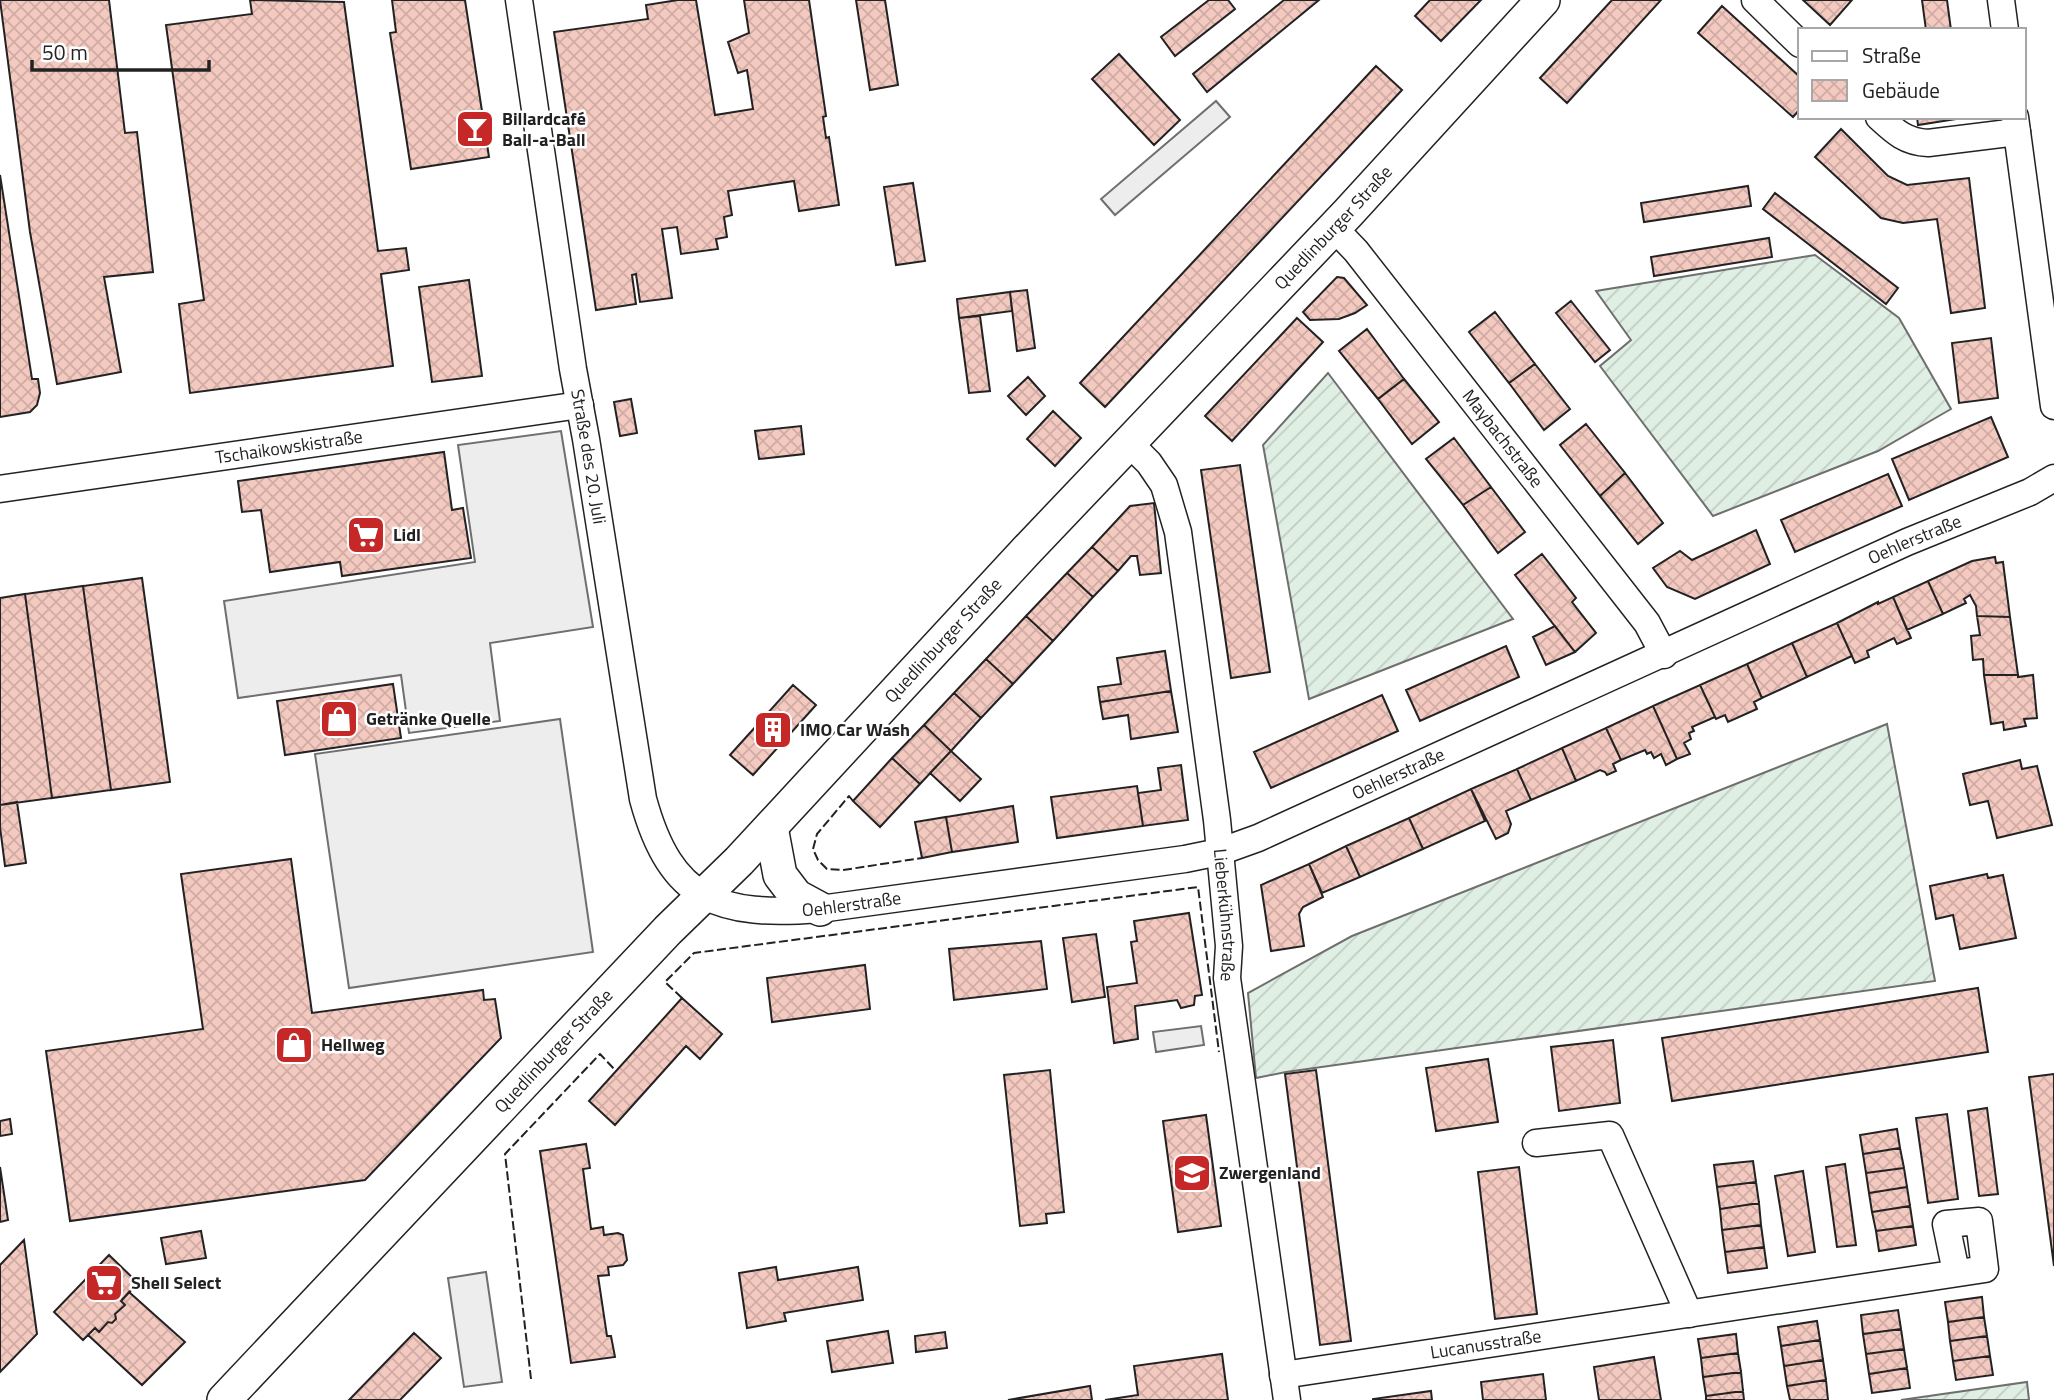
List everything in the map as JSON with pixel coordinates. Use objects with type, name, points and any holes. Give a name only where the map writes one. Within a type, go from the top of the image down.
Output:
[{"type":"main road","name":"Quedlinburger Straße","points":[[224,1400],[702,896],[771,827],[1129,443],[1334,228],[1543,0]]},
{"type":"main road","points":[[771,827],[780,875],[796,896],[820,909]]},
{"type":"street","name":"Straße des 20. Juli","points":[[519,0],[643,799],[650,825],[661,849],[674,870],[702,896]]},
{"type":"street","points":[[1755,0],[1798,42]]},
{"type":"street","points":[[2001,0],[2004,28]]},
{"type":"street","points":[[1881,119],[1901,137],[1913,143],[1942,142],[2016,125],[2054,407]]},
{"type":"street","name":"Maybachstraße","points":[[1334,228],[1356,251],[1647,623],[1664,655]]},
{"type":"street","name":"Tschaikowskistraße","points":[[0,489],[580,405]]},
{"type":"street","name":"Lieberkühnstraße","points":[[1129,443],[1149,463],[1164,485],[1178,532],[1230,946],[1227,978],[1285,1387]]},
{"type":"street","name":"Oehlerstraße","points":[[702,896],[742,909],[820,909],[1172,861],[1219,852],[1258,838],[1908,542],[2030,492],[2054,478]]},
{"type":"street","points":[[1536,1143],[1610,1135],[1689,1314]]},
{"type":"street","name":"Lucanusstraße","points":[[1285,1387],[1689,1314],[1956,1272]]},
{"type":"green space","points":[[1815,255],[1899,318],[1951,409],[1878,451],[1713,516],[1600,366],[1631,340],[1596,291]]},
{"type":"green space","points":[[1328,373],[1513,619],[1309,699],[1263,445]]},
{"type":"green space","points":[[1887,724],[1935,981],[1256,1078],[1248,993],[1352,936]]},
{"type":"green space","points":[[2027,1382],[2029,1400],[1901,1400]]},
{"type":"shaded area","points":[[1216,101],[1230,117],[1115,215],[1101,199]]},
{"type":"shaded area","name":"Lidl","points":[[561,431],[593,627],[490,643],[500,721],[409,733],[401,675],[238,698],[224,601],[475,562],[458,445]]},
{"type":"shaded area","name":"Hellweg","points":[[560,719],[593,952],[349,988],[315,754]]},
{"type":"shaded area","points":[[1201,1026],[1204,1045],[1156,1052],[1153,1032]]},
{"type":"shaded area","points":[[486,1272],[502,1382],[464,1387],[448,1278]]},
{"type":"building","points":[[0,0],[109,0],[125,133],[137,132],[153,272],[104,277],[121,372],[57,384],[30,232]]},
{"type":"building","points":[[250,0],[344,2],[378,251],[406,248],[409,270],[381,274],[393,366],[190,393],[179,304],[204,300],[166,25],[252,14]]},
{"type":"building","points":[[392,0],[465,0],[489,157],[411,169],[390,33],[396,32]]},
{"type":"building","points":[[696,0],[715,115],[753,109],[747,70],[738,73],[728,42],[749,33],[744,0],[809,0],[826,116],[823,117],[826,138],[829,137],[839,205],[799,211],[794,181],[728,191],[732,215],[724,217],[727,237],[716,239],[718,249],[681,254],[677,227],[662,229],[672,298],[640,302],[636,274],[632,275],[636,304],[596,310],[554,32],[648,19],[646,5]]},
{"type":"building","points":[[856,0],[885,0],[898,85],[870,90]]},
{"type":"building","points":[[1209,0],[1228,0],[1235,9],[1175,56],[1161,37]]},
{"type":"building","points":[[1284,0],[1319,0],[1207,92],[1193,74]]},
{"type":"building","points":[[1430,0],[1481,0],[1441,41],[1415,16]]},
{"type":"building","points":[[1612,0],[1661,0],[1567,103],[1540,78]]},
{"type":"building","points":[[1803,0],[1852,0],[1830,25]]},
{"type":"building","points":[[1922,0],[1947,0],[1951,28],[1926,28]]},
{"type":"building","points":[[1722,6],[1798,75],[1798,111],[1793,117],[1698,33]]},
{"type":"building","points":[[1119,54],[1180,120],[1154,145],[1092,79]]},
{"type":"building","points":[[1376,66],[1402,90],[1105,407],[1080,383]]},
{"type":"building","points":[[1917,119],[1957,119],[1918,125]]},
{"type":"building","points":[[1841,129],[1888,176],[1907,185],[1969,178],[1985,308],[1951,313],[1937,219],[1903,223],[1881,218],[1815,157]]},
{"type":"building","points":[[0,175],[32,379],[38,379],[40,393],[37,405],[30,412],[0,417]]},
{"type":"building","points":[[913,183],[925,261],[896,265],[884,187]]},
{"type":"building","points":[[1748,186],[1751,206],[1644,222],[1641,203]]},
{"type":"building","points":[[1775,193],[1898,288],[1886,304],[1763,209]]},
{"type":"building","points":[[1769,238],[1772,257],[1654,276],[1651,257]]},
{"type":"building","points":[[1337,277],[1344,278],[1367,305],[1339,319],[1310,320],[1303,312]]},
{"type":"building","points":[[469,280],[482,376],[432,382],[419,287]]},
{"type":"building","points":[[1027,290],[1035,348],[1017,351],[1010,292]]},
{"type":"building","points":[[1010,292],[1012,311],[959,318],[957,299]]},
{"type":"building","points":[[1571,301],[1610,350],[1595,362],[1556,313]]},
{"type":"building","points":[[1495,312],[1535,364],[1509,383],[1469,332]]},
{"type":"building","points":[[980,316],[990,391],[969,393],[959,318]]},
{"type":"building","points":[[1297,318],[1323,342],[1232,441],[1205,416]]},
{"type":"building","points":[[1367,329],[1404,379],[1378,399],[1339,351]]},
{"type":"building","points":[[1991,338],[1998,398],[1959,403],[1952,343]]},
{"type":"building","points":[[1535,364],[1570,409],[1544,430],[1509,383]]},
{"type":"building","points":[[1028,377],[1045,396],[1026,415],[1008,396]]},
{"type":"building","points":[[1404,379],[1439,422],[1412,444],[1378,399]]},
{"type":"building","points":[[631,399],[637,433],[620,436],[614,402]]},
{"type":"building","points":[[1053,411],[1081,438],[1055,466],[1027,439]]},
{"type":"building","points":[[1991,417],[2008,457],[1909,500],[1892,459]]},
{"type":"building","points":[[1586,424],[1625,473],[1600,496],[1560,445]]},
{"type":"building","points":[[801,426],[804,454],[759,459],[755,431]]},
{"type":"building","points":[[1454,438],[1491,487],[1463,505],[1426,459]]},
{"type":"building","name":"Lidl","points":[[444,452],[452,510],[463,508],[471,558],[342,576],[340,562],[270,572],[261,510],[242,512],[238,481]]},
{"type":"building","points":[[1240,465],[1270,672],[1231,678],[1201,470]]},
{"type":"building","points":[[1625,473],[1663,523],[1638,544],[1600,496]]},
{"type":"building","points":[[1888,474],[1902,506],[1795,552],[1781,520]]},
{"type":"building","points":[[1491,487],[1525,532],[1498,553],[1463,505]]},
{"type":"building","points":[[1154,503],[1161,573],[1140,575],[1137,556],[1131,556],[1118,571],[1092,547],[1130,506]]},
{"type":"building","points":[[1756,530],[1770,564],[1695,599],[1667,587],[1653,568],[1680,551],[1692,560]]},
{"type":"building","points":[[1092,547],[1118,571],[1093,597],[1067,573]]},
{"type":"building","points":[[1542,554],[1576,598],[1572,602],[1596,633],[1575,652],[1515,575]]},
{"type":"building","points":[[1995,557],[1996,563],[2003,562],[2010,617],[1977,616],[1976,606],[1970,595],[1964,599],[1966,603],[1943,614],[1928,581],[1972,561]]},
{"type":"building","points":[[1067,573],[1093,597],[1053,641],[1026,616]]},
{"type":"building","points":[[142,578],[170,782],[111,790],[83,586]]},
{"type":"building","points":[[1928,581],[1943,614],[1907,630],[1893,597]]},
{"type":"building","points":[[83,586],[111,790],[52,798],[25,594]]},
{"type":"building","points":[[25,594],[52,798],[0,805],[0,598]]},
{"type":"building","points":[[1893,597],[1911,638],[1897,644],[1894,638],[1867,651],[1869,657],[1855,663],[1837,623]]},
{"type":"building","points":[[1026,616],[1053,641],[1013,684],[986,659]]},
{"type":"building","points":[[1977,616],[2010,617],[2018,675],[1984,675],[1983,659],[1973,660],[1971,636],[1980,635]]},
{"type":"building","points":[[1837,623],[1852,656],[1807,677],[1792,643]]},
{"type":"building","points":[[1555,626],[1575,652],[1546,665],[1533,637]]},
{"type":"building","points":[[1792,643],[1807,677],[1762,698],[1747,664]]},
{"type":"building","points":[[1506,646],[1519,677],[1420,721],[1406,690]]},
{"type":"building","points":[[1165,651],[1171,691],[1100,702],[1098,687],[1121,684],[1117,658]]},
{"type":"building","points":[[986,659],[1013,684],[981,718],[954,693]]},
{"type":"building","points":[[1747,664],[1762,698],[1754,702],[1757,709],[1728,722],[1725,715],[1716,719],[1700,685]]},
{"type":"building","points":[[1984,675],[2033,675],[2037,718],[2024,719],[2026,726],[2004,730],[2003,722],[1991,724]]},
{"type":"building","name":"Getränke Quelle","points":[[393,684],[401,738],[285,755],[277,701]]},
{"type":"building","name":"IMO Car Wash","points":[[793,685],[816,705],[753,775],[730,755]]},
{"type":"building","points":[[1700,685],[1715,717],[1692,727],[1694,731],[1689,733],[1691,739],[1684,743],[1690,754],[1677,759],[1653,706]]},
{"type":"building","points":[[1171,691],[1178,732],[1131,739],[1128,715],[1103,719],[1100,702]]},
{"type":"building","points":[[954,693],[981,718],[951,751],[924,725]]},
{"type":"building","points":[[1382,695],[1398,731],[1271,788],[1254,752]]},
{"type":"building","points":[[1653,706],[1677,759],[1666,765],[1661,754],[1654,758],[1651,752],[1647,754],[1645,750],[1621,760],[1606,728]]},
{"type":"building","points":[[924,725],[951,751],[920,784],[892,758]]},
{"type":"building","points":[[1606,728],[1621,760],[1613,764],[1616,771],[1607,775],[1600,770],[1576,781],[1562,748]]},
{"type":"building","points":[[1562,748],[1576,781],[1531,800],[1517,769]]},
{"type":"building","points":[[951,751],[981,779],[960,801],[930,773]]},
{"type":"building","points":[[892,758],[920,784],[880,827],[853,801]]},
{"type":"building","points":[[2020,760],[2022,769],[2037,766],[2052,825],[1997,838],[1988,801],[1970,805],[1963,774]]},
{"type":"building","points":[[1181,765],[1188,820],[1143,826],[1138,793],[1161,790],[1158,768]]},
{"type":"building","points":[[1517,769],[1531,800],[1506,811],[1511,824],[1508,833],[1496,839],[1471,789]]},
{"type":"building","points":[[1137,786],[1143,826],[1057,838],[1051,797]]},
{"type":"building","points":[[1471,789],[1485,821],[1423,849],[1409,818]]},
{"type":"building","points":[[17,802],[26,863],[5,866],[0,805]]},
{"type":"building","points":[[1013,806],[1018,842],[952,852],[946,817]]},
{"type":"building","points":[[946,817],[952,852],[922,858],[915,822]]},
{"type":"building","points":[[1409,818],[1423,849],[1360,877],[1346,846]]},
{"type":"building","points":[[1346,846],[1360,877],[1322,893],[1309,864]]},
{"type":"building","name":"Hellweg","points":[[291,859],[312,1013],[483,990],[484,1000],[495,999],[501,1038],[365,1180],[70,1221],[46,1051],[203,1029],[181,874]]},
{"type":"building","points":[[1309,864],[1323,897],[1303,907],[1299,914],[1304,946],[1271,951],[1261,885]]},
{"type":"building","points":[[1987,874],[1988,878],[2003,875],[2016,938],[1960,949],[1953,915],[1936,919],[1930,886]]},
{"type":"building","points":[[1189,913],[1202,995],[1195,996],[1194,1005],[1181,1008],[1177,1000],[1135,1006],[1138,1039],[1114,1043],[1107,987],[1137,983],[1131,942],[1137,941],[1134,921]]},
{"type":"building","points":[[1096,934],[1105,997],[1072,1002],[1063,938]]},
{"type":"building","points":[[1041,941],[1047,989],[954,1000],[949,949]]},
{"type":"building","points":[[865,965],[870,1009],[772,1022],[767,978]]},
{"type":"building","points":[[1978,988],[1988,1052],[1672,1101],[1662,1038]]},
{"type":"building","points":[[682,998],[722,1034],[700,1059],[686,1046],[615,1125],[589,1101]]},
{"type":"building","points":[[1613,1040],[1620,1103],[1559,1111],[1551,1047]]},
{"type":"building","points":[[1488,1059],[1498,1122],[1436,1131],[1426,1068]]},
{"type":"building","points":[[1050,1070],[1064,1212],[1046,1214],[1047,1223],[1020,1226],[1004,1075]]},
{"type":"building","points":[[1316,1070],[1351,1341],[1320,1345],[1285,1074]]},
{"type":"building","points":[[2054,1074],[2054,1266],[2029,1077]]},
{"type":"building","points":[[1987,1108],[1998,1194],[1979,1196],[1968,1111]]},
{"type":"building","points":[[1947,1114],[1958,1199],[1928,1203],[1916,1118]]},
{"type":"building","name":"Zwergenland","points":[[1206,1115],[1221,1226],[1178,1232],[1163,1121]]},
{"type":"building","points":[[10,1119],[12,1134],[0,1136],[0,1121]]},
{"type":"building","points":[[1897,1129],[1900,1148],[1863,1154],[1860,1135]]},
{"type":"building","points":[[586,1144],[590,1168],[583,1169],[591,1229],[603,1227],[604,1235],[623,1235],[627,1260],[623,1265],[608,1267],[609,1275],[598,1276],[607,1336],[611,1336],[615,1357],[571,1363],[540,1151]]},
{"type":"building","points":[[1900,1148],[1904,1168],[1866,1173],[1863,1154]]},
{"type":"building","points":[[1753,1161],[1756,1182],[1717,1187],[1714,1165]]},
{"type":"building","points":[[1845,1164],[1856,1245],[1837,1247],[1826,1167]]},
{"type":"building","points":[[0,1167],[8,1220],[0,1222]]},
{"type":"building","points":[[1519,1167],[1537,1314],[1495,1319],[1478,1172]]},
{"type":"building","points":[[1904,1168],[1907,1187],[1869,1193],[1866,1173]]},
{"type":"building","points":[[1803,1171],[1815,1252],[1788,1256],[1775,1176]]},
{"type":"building","points":[[1756,1182],[1759,1203],[1720,1209],[1717,1187]]},
{"type":"building","points":[[1907,1187],[1910,1206],[1872,1212],[1869,1193]]},
{"type":"building","points":[[1759,1203],[1761,1225],[1722,1230],[1720,1209]]},
{"type":"building","points":[[1910,1206],[1913,1226],[1876,1231],[1872,1212]]},
{"type":"building","points":[[1761,1225],[1764,1247],[1725,1252],[1722,1230]]},
{"type":"building","points":[[1913,1226],[1916,1245],[1879,1251],[1876,1231]]},
{"type":"building","points":[[201,1231],[206,1258],[166,1264],[161,1238]]},
{"type":"building","points":[[24,1240],[37,1334],[0,1372],[0,1265]]},
{"type":"building","points":[[1764,1247],[1767,1268],[1728,1273],[1725,1252]]},
{"type":"building","points":[[109,1255],[138,1283],[121,1301],[125,1305],[115,1314],[116,1319],[112,1323],[108,1322],[99,1332],[95,1328],[83,1340],[54,1312]]},
{"type":"building","points":[[776,1267],[778,1280],[858,1267],[863,1300],[784,1313],[786,1321],[747,1328],[739,1273]]},
{"type":"building","points":[[129,1292],[185,1342],[142,1385],[88,1335],[95,1328],[99,1332],[108,1322],[112,1323],[116,1319],[115,1314],[125,1305],[121,1301]]},
{"type":"building","points":[[1982,1297],[1984,1317],[1948,1322],[1945,1302]]},
{"type":"building","points":[[1898,1310],[1901,1329],[1863,1334],[1861,1315]]},
{"type":"building","points":[[1984,1317],[1987,1336],[1950,1341],[1948,1322]]},
{"type":"building","points":[[1817,1321],[1820,1340],[1781,1346],[1778,1327]]},
{"type":"building","points":[[1901,1329],[1904,1349],[1866,1354],[1863,1334]]},
{"type":"building","points":[[888,1331],[893,1363],[832,1372],[827,1341]]},
{"type":"building","points":[[945,1332],[947,1348],[916,1352],[915,1336]]},
{"type":"building","points":[[414,1333],[441,1358],[400,1400],[349,1400]]},
{"type":"building","points":[[1736,1334],[1738,1353],[1701,1358],[1698,1339]]},
{"type":"building","points":[[1987,1336],[1990,1356],[1953,1361],[1950,1341]]},
{"type":"building","points":[[1820,1340],[1823,1360],[1784,1366],[1781,1346]]},
{"type":"building","points":[[1904,1349],[1907,1368],[1869,1374],[1866,1354]]},
{"type":"building","points":[[1738,1353],[1741,1372],[1703,1377],[1701,1358]]},
{"type":"building","points":[[1222,1354],[1228,1400],[1105,1400],[1138,1395],[1134,1366]]},
{"type":"building","points":[[1990,1356],[1993,1375],[1956,1380],[1953,1361]]},
{"type":"building","points":[[1654,1357],[1661,1400],[1599,1400],[1594,1367]]},
{"type":"building","points":[[1823,1360],[1826,1380],[1787,1386],[1784,1366]]},
{"type":"building","points":[[1907,1368],[1910,1388],[1872,1393],[1869,1374]]},
{"type":"building","points":[[1741,1372],[1743,1391],[1706,1396],[1703,1377]]},
{"type":"building","points":[[1543,1374],[1546,1400],[1483,1400],[1481,1382]]},
{"type":"building","points":[[1826,1380],[1828,1400],[1790,1400],[1787,1386]]},
{"type":"building","points":[[1090,1386],[1092,1400],[1008,1400]]},
{"type":"building","points":[[1431,1391],[1432,1400],[1373,1400],[1373,1399]]},
{"type":"building","points":[[1743,1391],[1744,1400],[1706,1400],[1706,1396]]},
{"type":"fence","points":[[853,801],[849,796],[817,834],[813,849],[818,860],[827,869],[843,870],[922,858]]},
{"type":"fence","points":[[682,998],[665,982],[694,953],[1198,887],[1219,1052]]},
{"type":"fence","points":[[531,1379],[505,1154],[600,1054],[616,1071]]},
{"type":"place","name":"Billardcafé Ball-a-Ball","points":[[475,129]]},
{"type":"place","name":"Lidl","points":[[366,535]]},
{"type":"place","name":"Getränke Quelle","points":[[339,719]]},
{"type":"place","name":"IMO Car Wash","points":[[773,730]]},
{"type":"place","name":"Hellweg","points":[[294,1045]]},
{"type":"place","name":"Zwergenland","points":[[1192,1173]]},
{"type":"place","name":"Shell Select","points":[[104,1283]]}]
